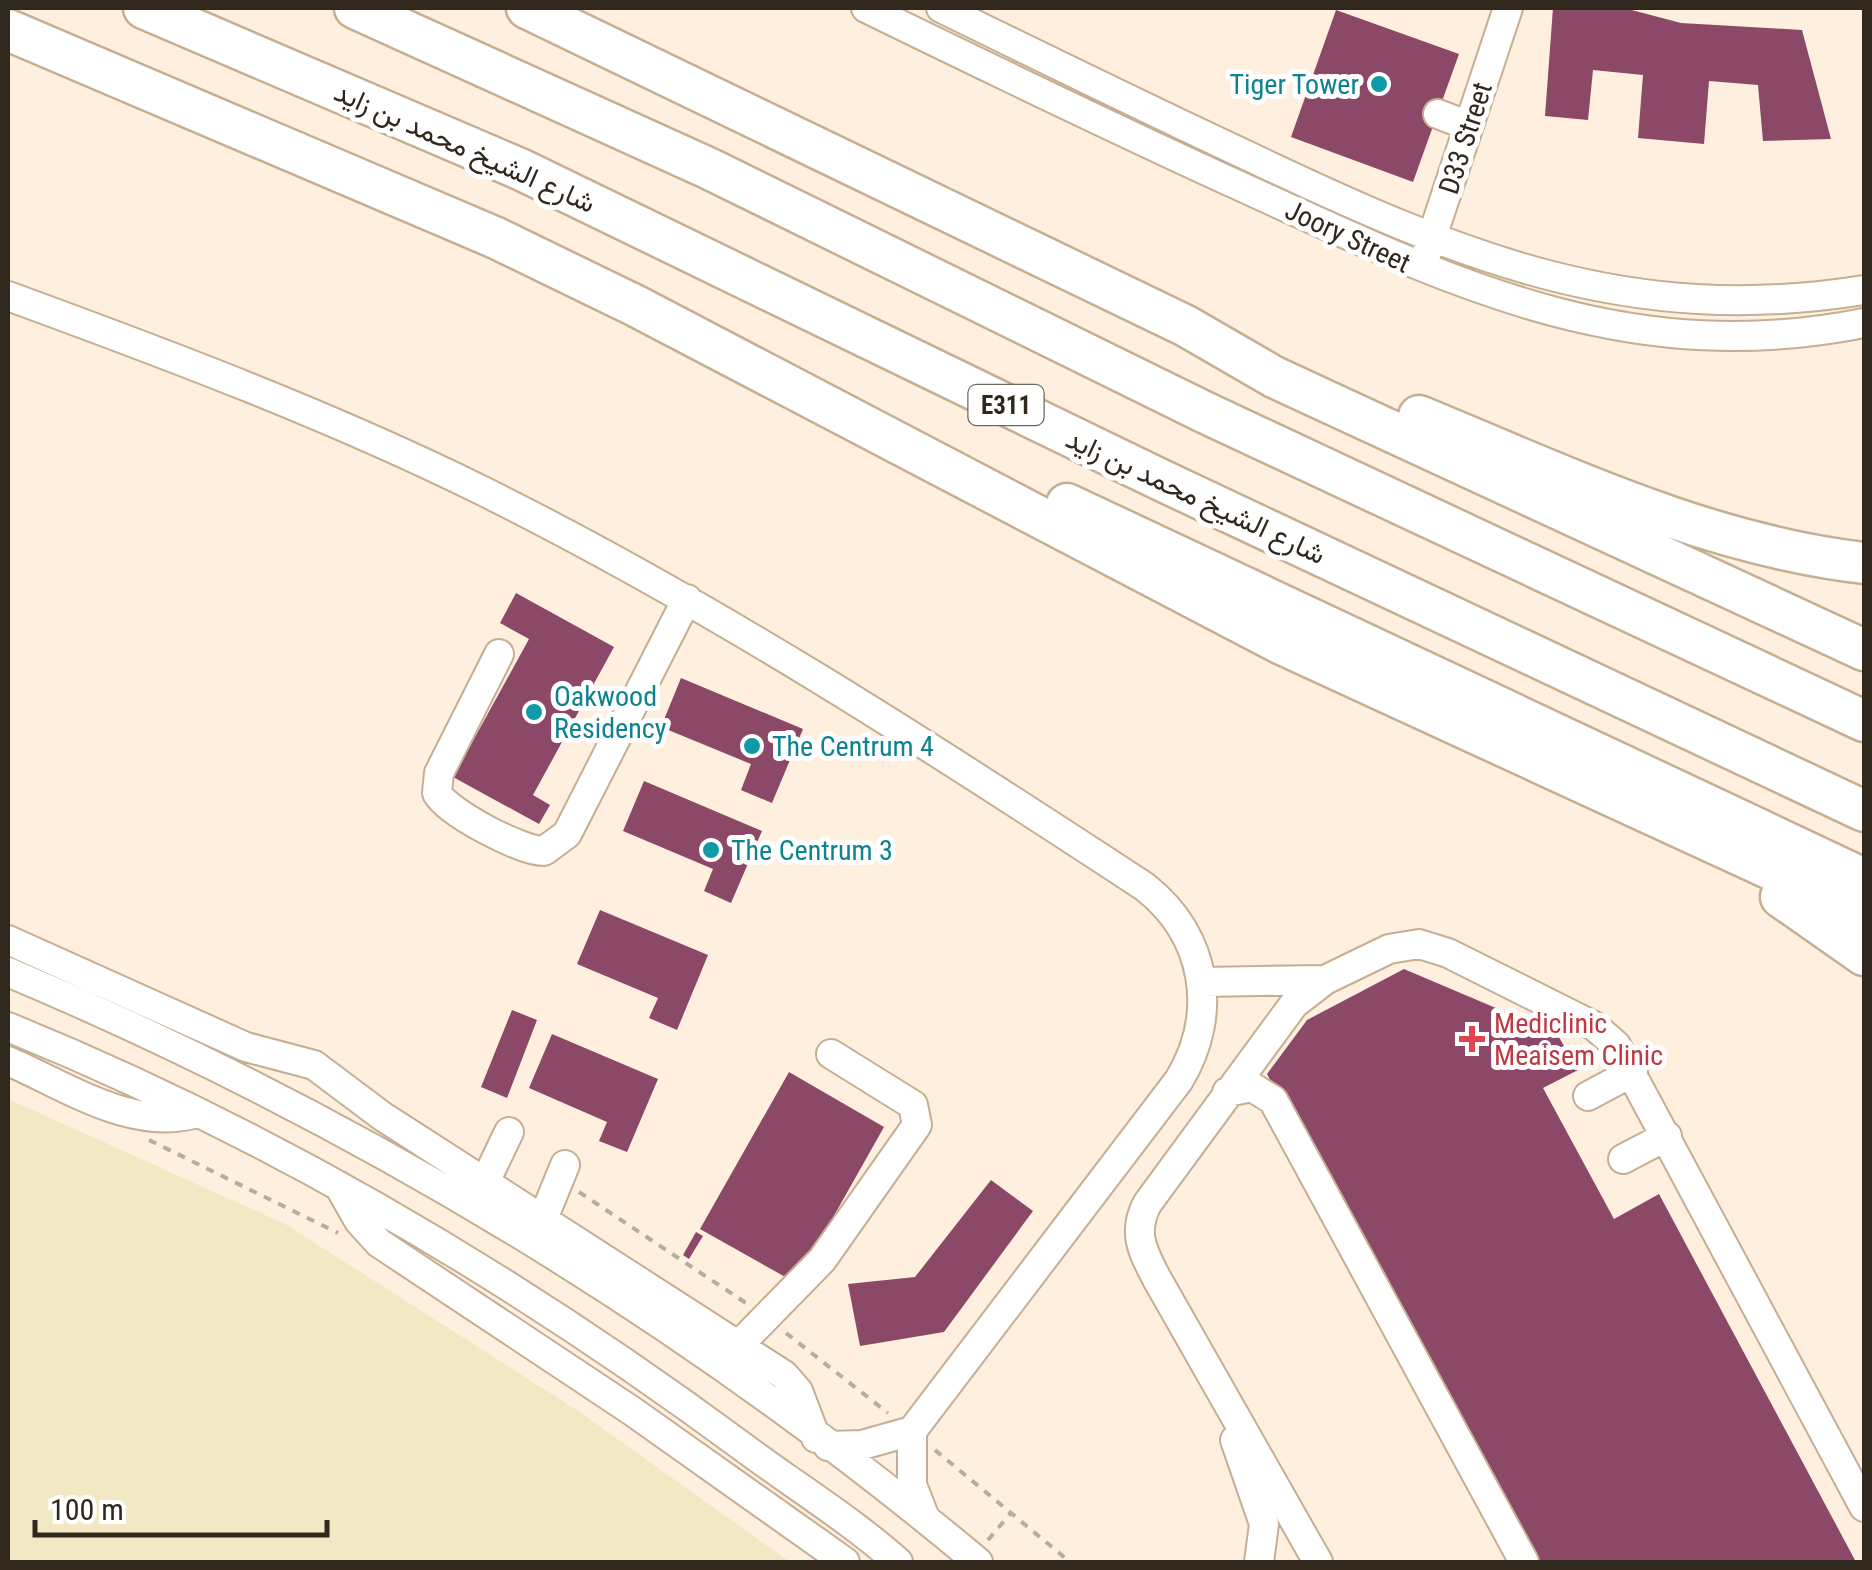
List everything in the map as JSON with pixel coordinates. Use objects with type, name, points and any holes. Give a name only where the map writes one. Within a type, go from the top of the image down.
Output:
[{"type":"highway","name":"شارع الشيخ محمد بن زايد","points":[[144,8],[522,170],[1160,480],[1864,811]]},
{"type":"highway","points":[[355,8],[710,169],[1222,420],[1864,721]]},
{"type":"highway","points":[[527,8],[1186,326],[1274,377],[1864,650]]},
{"type":"highway","points":[[14,35],[496,238],[636,306],[1280,643],[1864,912]]},
{"type":"highway","points":[[1186,326],[1283,361],[1691,526],[1776,550],[1864,563]]},
{"type":"highway","points":[[796,392],[1010,478],[1864,879]]},
{"type":"highway","points":[[1643,808],[1802,908],[1864,954]]},
{"type":"street","name":"Joory Street","points":[[866,8],[1074,110],[1421,269],[1510,302],[1622,326],[1737,334],[1864,322]]},
{"type":"street","name":"Joory Street","points":[[941,8],[1431,240],[1538,275],[1652,296],[1768,300],[1864,290]]},
{"type":"street","name":"D33 Street","points":[[1421,269],[1508,8]]},
{"type":"street","points":[[1438,114],[1469,126]]},
{"type":"street","points":[[8,296],[231,379],[374,440],[480,490],[687,599],[891,723],[1145,888],[1169,909],[1194,950],[1203,991],[1200,1034],[1188,1066],[912,1432],[912,1485],[925,1518]]},
{"type":"street","points":[[499,654],[439,772],[437,793],[451,809],[525,848],[544,851],[567,834],[687,599]]},
{"type":"street","points":[[1100,862],[1157,918],[1182,971],[1184,1030],[1150,1116]]},
{"type":"street","points":[[8,940],[246,1047],[314,1065],[382,1116],[792,1382],[822,1442]]},
{"type":"street","points":[[1318,1562],[1144,1253],[1138,1228],[1146,1204],[1294,1004],[1324,980],[1404,944],[1434,947],[1594,1026],[1616,1045],[1864,1507]]},
{"type":"street","points":[[8,972],[220,1068],[426,1178],[655,1324],[822,1442],[975,1560]]},
{"type":"street","points":[[1203,991],[1324,980]]},
{"type":"street","points":[[1203,991],[1284,994],[1294,1004]]},
{"type":"street","points":[[8,1027],[197,1114],[338,1185],[622,1362],[898,1562]]},
{"type":"street","points":[[738,1345],[822,1260],[917,1125],[912,1104],[831,1054]]},
{"type":"street","points":[[8,1061],[138,1116],[168,1119],[197,1114]]},
{"type":"street","points":[[1588,1096],[1633,1072]]},
{"type":"street","points":[[1228,1092],[1252,1087],[1273,1100],[1524,1562]]},
{"type":"street","points":[[485,1182],[509,1132]]},
{"type":"street","points":[[1623,1159],[1667,1136]]},
{"type":"street","points":[[543,1219],[562,1172]]},
{"type":"street","points":[[338,1185],[359,1221],[379,1243],[632,1411],[845,1562]]},
{"type":"street","points":[[1214,1378],[1264,1524],[1259,1562]]},
{"type":"street","points":[[822,1442],[862,1445],[912,1432]]},
{"type":"path","points":[[562,1172],[765,1316],[1070,1562]]},
{"type":"path","points":[[975,1560],[1011,1513]]},
{"type":"sand","points":[[8,1099],[285,1224],[578,1411],[790,1562],[8,1562]]},
{"type":"building","points":[[1553,8],[1624,8],[1681,23],[1802,30],[1831,139],[1763,141],[1758,85],[1709,81],[1704,144],[1638,138],[1643,75],[1593,70],[1588,120],[1545,116]]},
{"type":"building","name":"Tiger Tower","points":[[1336,10],[1459,54],[1413,182],[1291,137]]},
{"type":"building","name":"Oakwood Residency","points":[[516,593],[614,647],[533,795],[550,805],[539,824],[453,777],[529,639],[500,623]]},
{"type":"building","name":"The Centrum 4","points":[[681,678],[803,729],[772,803],[741,790],[751,764],[661,727]]},
{"type":"building","name":"The Centrum 3","points":[[644,781],[762,831],[731,903],[704,891],[713,869],[623,831]]},
{"type":"building","points":[[600,910],[708,955],[677,1030],[649,1018],[658,998],[577,964]]},
{"type":"building","points":[[1404,969],[1557,1034],[1578,1070],[1543,1088],[1614,1219],[1659,1194],[1856,1562],[1533,1562],[1267,1074],[1307,1020]]},
{"type":"building","points":[[512,1010],[537,1020],[507,1098],[481,1087]]},
{"type":"building","points":[[552,1034],[658,1079],[627,1152],[599,1141],[607,1122],[529,1088]]},
{"type":"building","points":[[789,1072],[884,1127],[796,1283],[700,1229]]},
{"type":"building","points":[[991,1180],[1033,1211],[944,1332],[860,1346],[848,1284],[915,1277]]},
{"type":"building","points":[[696,1232],[703,1236],[689,1259],[683,1255]]},
{"type":"place","name":"Tiger Tower","points":[[1379,84]]},
{"type":"place","name":"Oakwood Residency","points":[[534,712]]},
{"type":"place","name":"The Centrum 4","points":[[752,746]]},
{"type":"place","name":"The Centrum 3","points":[[711,850]]},
{"type":"place","name":"Mediclinic Meaisem Clinic","points":[[1472,1039]]}]
